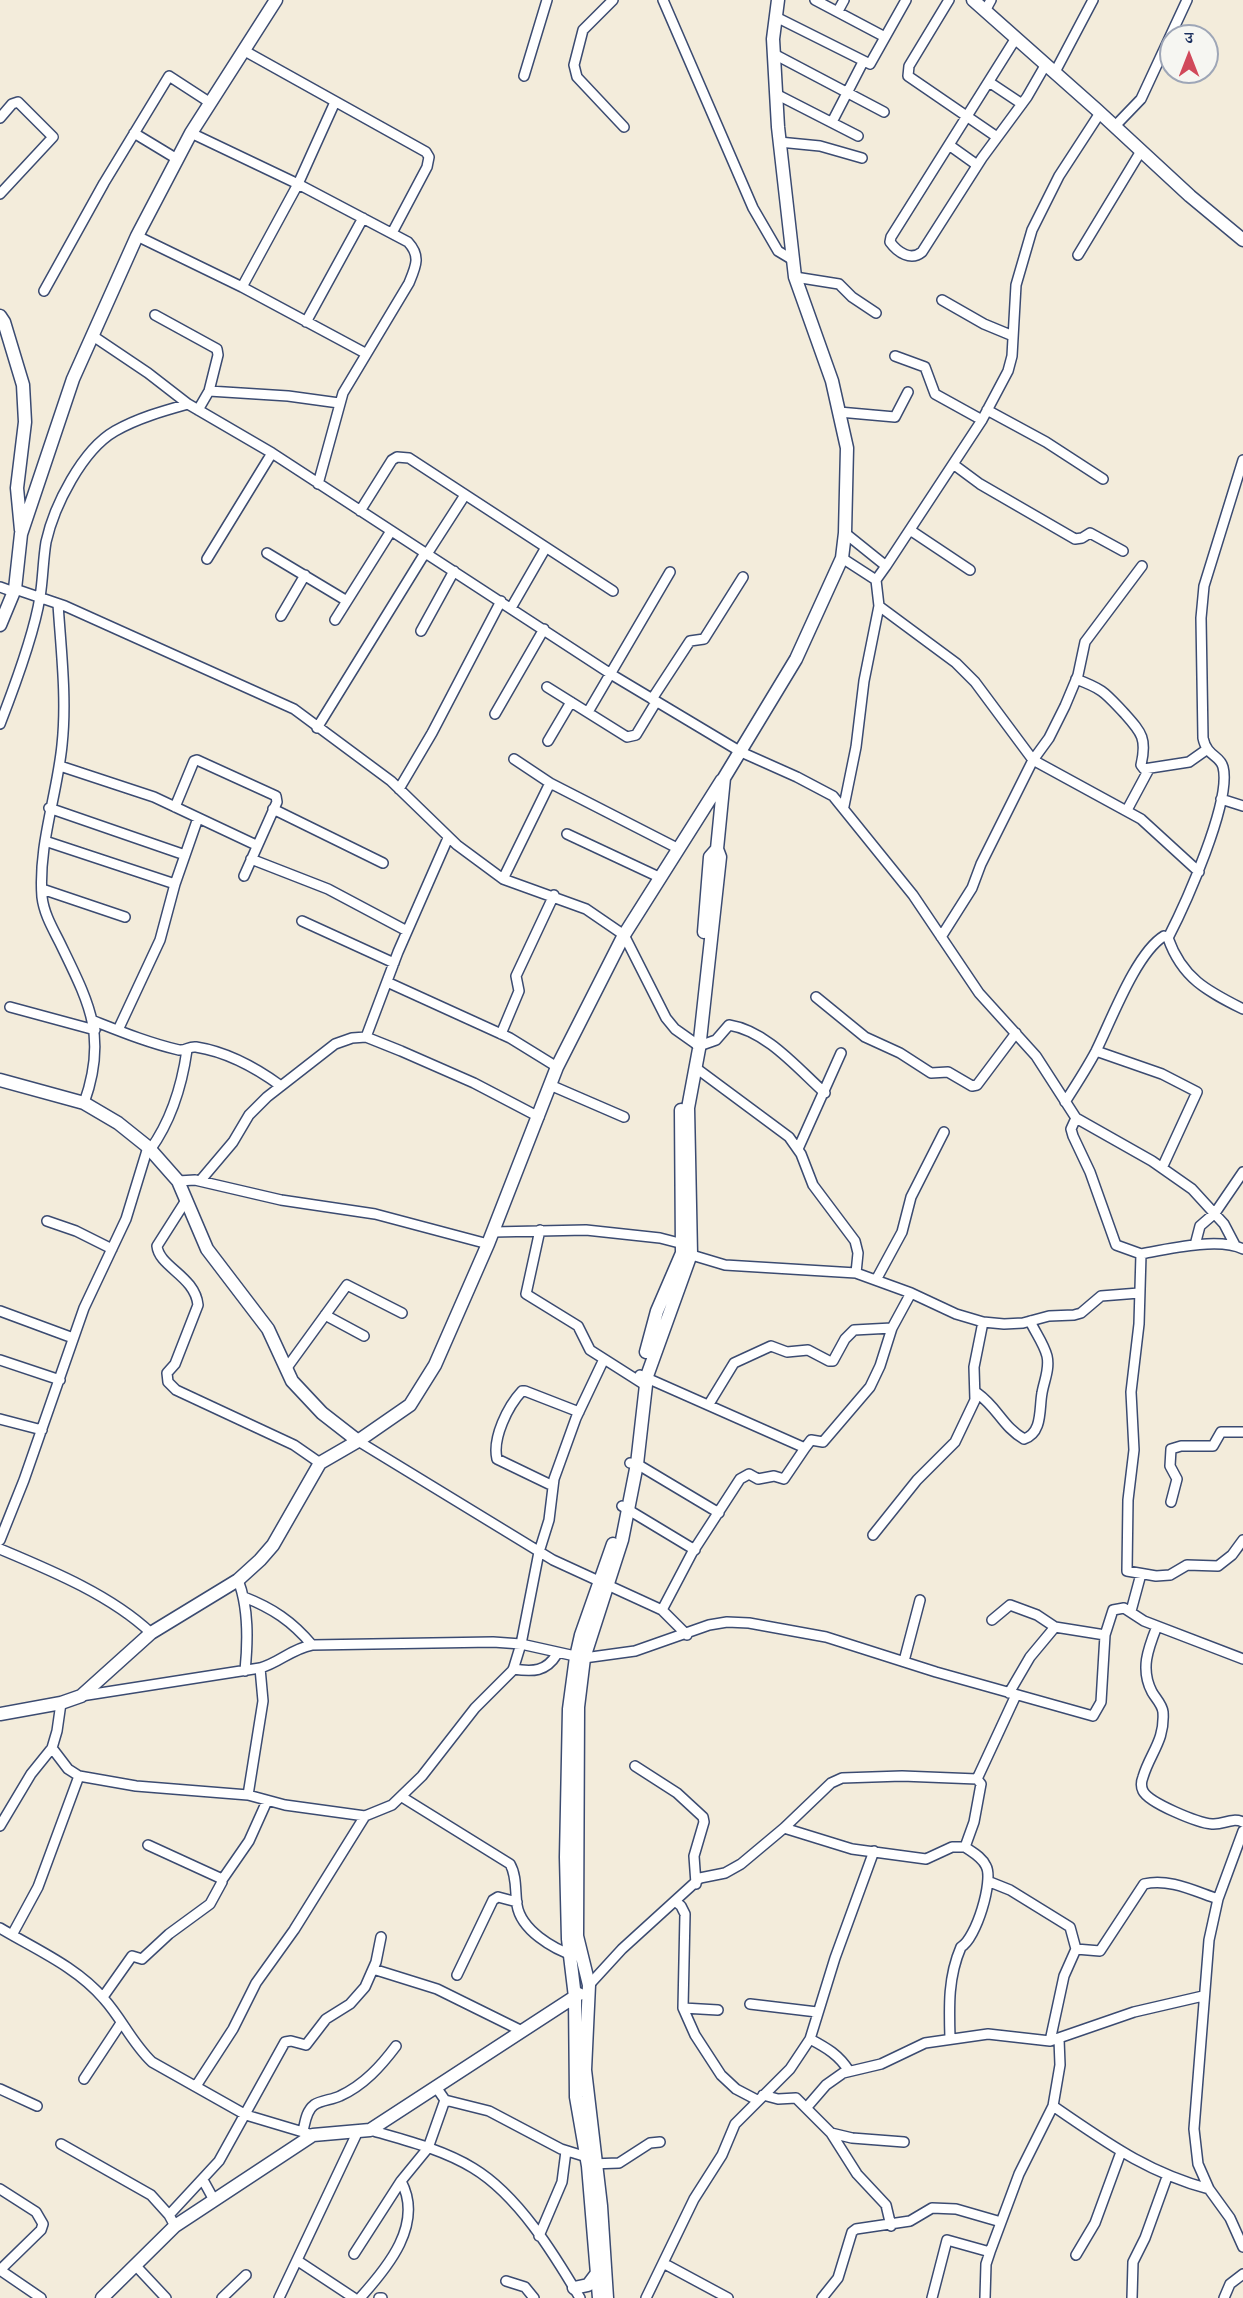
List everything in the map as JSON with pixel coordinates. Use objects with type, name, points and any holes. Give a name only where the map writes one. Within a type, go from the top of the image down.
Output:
[{"type":"street","points":[[0,625],[14,590],[21,534],[73,379],[137,236],[177,159],[209,102],[276,0]]},
{"type":"street","points":[[524,76],[547,0]]},
{"type":"street","points":[[613,0],[583,30],[574,68],[577,77],[624,127]]},
{"type":"street","points":[[663,0],[753,208],[778,251],[793,260]]},
{"type":"street","points":[[81,1696],[151,1633],[238,1580],[273,1545],[320,1463],[358,1441],[410,1405],[424,1384],[488,1244],[557,1067],[624,935],[741,753],[796,660],[842,558],[845,533],[847,448],[832,381],[795,277],[779,142],[776,94],[774,54],[778,0]]},
{"type":"street","points":[[816,0],[885,37]]},
{"type":"street","points":[[838,11],[844,0]]},
{"type":"street","points":[[776,17],[870,64],[906,0]]},
{"type":"street","points":[[949,0],[909,66],[908,76],[998,136]]},
{"type":"street","points":[[973,0],[988,6],[1016,38],[1100,113],[1122,119],[1141,151],[1216,219],[1243,240]]},
{"type":"street","points":[[1016,38],[891,237],[890,242],[894,248],[910,257],[922,252],[977,165],[1050,68],[1093,0]]},
{"type":"street","points":[[1122,119],[1141,99],[1155,74],[1187,0]]},
{"type":"street","points":[[243,50],[416,146],[429,157],[427,166],[392,233]]},
{"type":"street","points":[[774,54],[884,112]]},
{"type":"street","points":[[832,122],[863,62]]},
{"type":"street","points":[[44,291],[169,76],[209,102]]},
{"type":"street","points":[[989,82],[1022,104]]},
{"type":"street","points":[[776,94],[858,135]]},
{"type":"street","points":[[0,118],[12,104],[18,102],[53,137],[0,194]]},
{"type":"street","points":[[242,287],[298,184],[334,102]]},
{"type":"street","points":[[844,806],[856,747],[864,681],[879,606],[876,580],[982,420],[1008,371],[1018,268],[1032,230],[1059,176],[1100,113]]},
{"type":"street","points":[[134,133],[177,159]]},
{"type":"street","points":[[191,133],[298,184],[392,233],[408,242],[416,250],[416,267],[365,353],[339,403],[318,484]]},
{"type":"street","points":[[779,142],[820,146],[862,158]]},
{"type":"street","points":[[949,145],[977,165]]},
{"type":"street","points":[[1078,255],[1141,151]]},
{"type":"street","points":[[306,322],[363,218]]},
{"type":"street","points":[[137,236],[242,287],[365,353]]},
{"type":"street","points":[[795,277],[840,284],[856,300],[876,313]]},
{"type":"street","points":[[942,300],[984,324],[1013,336]]},
{"type":"street","points":[[155,315],[217,350],[218,355],[209,391],[198,410]]},
{"type":"street","points":[[0,316],[4,322],[23,385],[25,422],[17,488],[21,534]]},
{"type":"street","points":[[93,336],[148,373],[188,404],[272,453],[610,673],[741,753],[804,780],[833,796],[844,806],[904,882],[979,993],[1050,1074],[1076,1118],[1162,1168],[1192,1189],[1215,1213],[1239,1247]]},
{"type":"street","points":[[895,356],[925,367],[935,394],[982,420]]},
{"type":"street","points":[[209,391],[288,396],[339,403]]},
{"type":"street","points":[[839,412],[895,417],[908,392]]},
{"type":"street","points":[[0,724],[40,598],[46,541],[56,509],[70,483],[91,453],[113,432],[143,418],[188,404]]},
{"type":"street","points":[[987,410],[1046,442],[1102,479]]},
{"type":"street","points":[[207,559],[272,453]]},
{"type":"street","points":[[360,512],[392,459],[409,458],[545,549],[613,591]]},
{"type":"street","points":[[1243,460],[1241,473],[1204,586],[1203,738],[1206,750],[1223,766],[1221,799],[1199,872],[1168,938],[1175,957],[1202,988],[1243,1009]]},
{"type":"street","points":[[953,464],[980,484],[1075,538],[1082,538],[1090,533],[1123,551]]},
{"type":"street","points":[[317,728],[465,495]]},
{"type":"street","points":[[910,530],[970,570]]},
{"type":"street","points":[[335,620],[391,531]]},
{"type":"street","points":[[845,533],[886,566]]},
{"type":"street","points":[[512,608],[545,549]]},
{"type":"street","points":[[267,553],[347,601]]},
{"type":"street","points":[[842,558],[876,580]]},
{"type":"street","points":[[941,937],[972,888],[981,864],[1033,760],[1050,738],[1076,679],[1085,642],[1142,566]]},
{"type":"street","points":[[422,631],[454,571]]},
{"type":"street","points":[[588,712],[670,572]]},
{"type":"street","points":[[281,616],[305,575]]},
{"type":"street","points":[[547,687],[632,738],[690,641],[704,639],[743,577]]},
{"type":"street","points":[[0,587],[58,604],[294,709],[399,789],[448,838],[503,879],[554,895],[586,909],[624,935],[670,1025],[696,1044],[710,1044],[729,1025],[734,1026],[766,1041],[825,1093]]},
{"type":"street","points":[[399,789],[432,733],[501,601]]},
{"type":"street","points":[[58,604],[63,741],[45,841],[42,889],[48,920],[95,1026],[94,1073],[84,1103]]},
{"type":"street","points":[[879,606],[957,663],[975,682],[1033,760],[1141,819],[1199,872]]},
{"type":"street","points":[[495,714],[544,629]]},
{"type":"street","points":[[1076,679],[1099,687],[1112,697],[1141,730],[1144,746],[1141,765],[1144,769],[1189,762],[1206,750]]},
{"type":"street","points":[[548,741],[571,702]]},
{"type":"street","points":[[514,759],[550,783],[679,849]]},
{"type":"street","points":[[174,807],[194,761],[197,760],[276,796],[277,802],[244,876]]},
{"type":"street","points":[[60,766],[154,797],[256,846]]},
{"type":"street","points":[[1127,810],[1149,769]]},
{"type":"street","points":[[687,1249],[681,1122],[696,1044],[720,857],[717,849],[723,778]]},
{"type":"street","points":[[503,879],[550,783]]},
{"type":"street","points":[[1221,799],[1243,806]]},
{"type":"street","points":[[50,808],[185,855]]},
{"type":"street","points":[[273,809],[383,863]]},
{"type":"street","points":[[118,1030],[160,940],[175,884],[198,818]]},
{"type":"street","points":[[567,834],[661,878]]},
{"type":"street","points":[[366,1037],[407,931],[448,838]]},
{"type":"street","points":[[45,841],[175,884]]},
{"type":"street","points":[[251,859],[328,889],[333,894],[407,931]]},
{"type":"street","points":[[42,889],[125,917]]},
{"type":"street","points":[[501,1034],[519,991],[516,976],[554,895]]},
{"type":"street","points":[[302,921],[394,963]]},
{"type":"street","points":[[1065,1102],[1096,1051],[1126,988],[1158,939],[1168,938]]},
{"type":"street","points":[[387,982],[501,1034],[557,1067]]},
{"type":"street","points":[[816,997],[865,1037],[900,1053],[932,1073],[948,1072],[972,1086],[977,1085],[1016,1033]]},
{"type":"street","points":[[10,1008],[118,1030],[145,1041],[187,1050],[194,1047],[237,1059],[257,1068],[280,1086]]},
{"type":"street","points":[[200,1181],[233,1142],[249,1115],[280,1086],[335,1044],[366,1037],[474,1083],[539,1117]]},
{"type":"street","points":[[607,2298],[592,2161],[576,2097],[576,1860],[580,1658],[625,1508],[633,1463],[642,1379],[687,1249],[688,1108],[696,1068],[696,1044]]},
{"type":"street","points":[[0,1540],[42,1430],[73,1338],[126,1219],[149,1149],[164,1130],[184,1070],[187,1050]]},
{"type":"street","points":[[1096,1051],[1162,1074],[1197,1092],[1162,1168]]},
{"type":"street","points":[[798,1149],[841,1053]]},
{"type":"street","points":[[696,1068],[789,1137],[798,1149],[813,1185],[855,1241],[858,1253],[856,1273]]},
{"type":"street","points":[[0,1080],[84,1103],[118,1123],[149,1149],[178,1181],[207,1249],[268,1329],[291,1381],[310,1401],[358,1441],[539,1552],[582,1575],[662,1610],[687,1635]]},
{"type":"street","points":[[550,1085],[624,1117]]},
{"type":"street","points":[[1076,1118],[1071,1129],[1073,1136],[1090,1172],[1116,1245],[1141,1254],[1195,1245],[1239,1247]]},
{"type":"street","points":[[876,1280],[902,1232],[911,1197],[944,1132]]},
{"type":"street","points":[[1195,1245],[1200,1226],[1215,1213],[1243,1172]]},
{"type":"street","points":[[178,1181],[200,1181],[281,1200],[375,1214],[488,1244]]},
{"type":"street","points":[[185,1202],[157,1246],[160,1256],[189,1282],[197,1297],[198,1305],[179,1355],[167,1373],[168,1382],[176,1390],[294,1445],[320,1463]]},
{"type":"street","points":[[47,1221],[76,1231],[112,1249]]},
{"type":"street","points":[[540,1230],[526,1294],[578,1326],[590,1350],[642,1379],[709,1404],[805,1449]]},
{"type":"street","points":[[493,1232],[586,1230],[627,1233],[687,1249],[724,1264],[856,1273],[911,1293],[956,1314],[983,1322],[1004,1324],[1081,1312],[1101,1296],[1139,1293]]},
{"type":"street","points":[[1141,1254],[1139,1324],[1131,1392],[1134,1450],[1128,1500],[1126,1565],[1131,1573],[1170,1575],[1187,1565],[1218,1566],[1232,1555],[1243,1540]]},
{"type":"street","points":[[286,1369],[347,1286],[402,1313]]},
{"type":"street","points":[[662,1610],[695,1550],[745,1475],[749,1474],[758,1479],[774,1476],[784,1479],[811,1440],[823,1442],[870,1387],[880,1366],[892,1328],[911,1293]]},
{"type":"street","points":[[0,1311],[73,1338]]},
{"type":"street","points":[[325,1315],[364,1336]]},
{"type":"street","points":[[977,1393],[997,1410],[1007,1426],[1017,1435],[1024,1439],[1031,1435],[1042,1413],[1041,1396],[1048,1366],[1047,1353],[1030,1321]]},
{"type":"street","points":[[873,1535],[917,1480],[955,1442],[977,1393],[974,1367],[983,1322]]},
{"type":"street","points":[[709,1404],[727,1371],[735,1364],[771,1346],[788,1352],[808,1350],[833,1361],[845,1340],[854,1330],[892,1328]]},
{"type":"street","points":[[52,1748],[68,1769],[79,1776],[135,1786],[248,1796],[365,1816],[381,1811],[402,1797],[475,1708],[503,1682],[513,1669],[521,1644],[539,1552],[549,1520],[553,1486],[579,1412],[604,1359]]},
{"type":"street","points":[[0,1360],[60,1380]]},
{"type":"street","points":[[553,1486],[497,1459],[498,1439],[507,1411],[514,1399],[525,1391],[579,1412]]},
{"type":"street","points":[[0,1419],[42,1430]]},
{"type":"street","points":[[1171,1502],[1177,1479],[1170,1466],[1171,1449],[1181,1446],[1213,1446],[1221,1432],[1243,1432]]},
{"type":"street","points":[[633,1463],[719,1513]]},
{"type":"street","points":[[625,1508],[695,1550]]},
{"type":"street","points":[[0,1549],[62,1575],[138,1621],[151,1633]]},
{"type":"street","points":[[1131,1611],[1141,1574]]},
{"type":"street","points":[[238,1580],[244,1597],[245,1671]]},
{"type":"street","points":[[244,1597],[272,1608],[297,1627],[312,1645]]},
{"type":"street","points":[[904,1661],[920,1600]]},
{"type":"street","points":[[992,1620],[1010,1605],[1037,1615],[1055,1627],[1105,1635]]},
{"type":"street","points":[[0,1714],[61,1703],[81,1696],[260,1668],[278,1661],[292,1650],[334,1642],[521,1644],[580,1658],[635,1651],[687,1635],[710,1625],[727,1622],[749,1623],[826,1637],[1093,1716],[1101,1702],[1105,1635],[1113,1610],[1124,1608],[1157,1626],[1243,1659]]},
{"type":"street","points":[[1157,1626],[1147,1655],[1145,1670],[1147,1682],[1163,1713],[1159,1745],[1142,1779],[1142,1790],[1147,1797],[1161,1805],[1199,1822],[1214,1825],[1231,1820],[1243,1822]]},
{"type":"street","points":[[977,1779],[1030,1657],[1055,1627]]},
{"type":"street","points":[[513,1669],[532,1672],[542,1670],[557,1654]]},
{"type":"street","points":[[248,1796],[263,1701],[260,1668]]},
{"type":"street","points":[[0,1827],[31,1773],[52,1748],[61,1703]]},
{"type":"street","points":[[635,1766],[677,1793],[703,1817],[704,1822],[694,1856],[696,1884]]},
{"type":"street","points":[[12,1935],[38,1887],[79,1776]]},
{"type":"street","points":[[279,2298],[364,2130],[436,2087],[575,1997],[622,1949],[705,1876],[724,1873],[741,1864],[784,1828],[807,1803],[836,1780],[902,1776],[977,1779],[981,1784],[980,1795],[965,1847]]},
{"type":"street","points":[[402,1797],[510,1864],[514,1870],[519,1913],[528,1926],[543,1939],[577,1957],[589,1985],[585,2070],[599,2298]]},
{"type":"street","points":[[103,1997],[132,1956],[141,1960],[145,1958],[169,1934],[210,1904],[222,1880],[249,1841],[267,1801]]},
{"type":"street","points":[[196,2086],[233,2029],[256,1983],[294,1930],[365,1816]]},
{"type":"street","points":[[784,1828],[820,1841],[926,1859],[944,1849],[965,1847],[987,1866],[990,1882],[975,1928],[968,1942],[959,1950],[951,1978],[948,2001],[950,2038]]},
{"type":"street","points":[[1243,1831],[1218,1899],[1208,1949],[1195,2099],[1194,2150],[1209,2189],[1230,2218],[1243,2247]]},
{"type":"street","points":[[147,1845],[222,1880]]},
{"type":"street","points":[[646,2298],[694,2199],[723,2155],[735,2124],[789,2069],[810,2039],[817,2012],[874,1851]]},
{"type":"street","points":[[985,2298],[986,2264],[990,2252],[1019,2174],[1053,2106],[1060,2065],[1054,2040],[1064,1976],[1076,1949],[1070,1927],[1064,1921],[1011,1890],[990,1882]]},
{"type":"street","points":[[1076,1949],[1100,1951],[1144,1884],[1161,1882],[1176,1885],[1218,1899]]},
{"type":"street","points":[[457,1975],[493,1900],[498,1897],[517,1902]]},
{"type":"street","points":[[675,1901],[681,1905],[685,1914],[683,2008],[695,2035],[721,2075],[736,2089],[760,2098],[796,2098],[807,2107],[831,2133],[857,2174],[886,2205],[891,2226]]},
{"type":"street","points":[[0,1928],[91,1984],[152,2062],[196,2086],[211,2097],[246,2115],[308,2133],[364,2130],[428,2148],[456,2160],[482,2175],[502,2191],[539,2236],[577,2293],[588,2285],[597,2273]]},
{"type":"street","points":[[102,2298],[136,2266],[219,2160],[285,2043],[291,2041],[306,2045],[326,2019],[358,1996],[373,1969],[381,1937]]},
{"type":"street","points":[[373,1969],[436,1989],[522,2031]]},
{"type":"street","points":[[807,2107],[826,2085],[849,2071],[881,2064],[913,2048],[950,2038],[1000,2035],[1054,2040],[1134,2012],[1203,1996]]},
{"type":"street","points":[[750,2004],[817,2012]]},
{"type":"street","points":[[683,2008],[718,2010]]},
{"type":"street","points":[[84,2079],[121,2023]]},
{"type":"street","points":[[810,2039],[829,2049],[842,2060],[849,2071]]},
{"type":"street","points":[[308,2133],[307,2115],[314,2105],[356,2087],[381,2065],[396,2046]]},
{"type":"street","points":[[436,2087],[446,2100],[489,2111],[566,2151],[592,2161],[619,2163],[650,2143],[660,2142]]},
{"type":"street","points":[[0,2089],[37,2106]]},
{"type":"street","points":[[354,2254],[400,2181],[428,2148],[446,2100]]},
{"type":"street","points":[[1053,2106],[1121,2152],[1167,2177],[1209,2189]]},
{"type":"street","points":[[172,2221],[214,2200],[308,2133]]},
{"type":"street","points":[[831,2133],[852,2138],[904,2142]]},
{"type":"street","points":[[61,2144],[151,2195],[172,2221]]},
{"type":"street","points":[[539,2236],[562,2182],[566,2151]]},
{"type":"street","points":[[1076,2255],[1095,2223],[1121,2152]]},
{"type":"street","points":[[1132,2298],[1133,2262],[1145,2238],[1167,2177]]},
{"type":"street","points":[[202,2180],[214,2200]]},
{"type":"street","points":[[360,2298],[390,2261],[406,2228],[409,2202],[400,2181]]},
{"type":"street","points":[[0,2189],[36,2212],[42,2224],[41,2230],[0,2270],[40,2297]]},
{"type":"street","points":[[822,2298],[838,2278],[852,2232],[860,2228],[891,2226],[918,2219],[926,2211],[939,2208],[969,2211],[1001,2222]]},
{"type":"street","points":[[932,2298],[947,2240],[990,2252]]},
{"type":"street","points":[[298,2260],[354,2298]]},
{"type":"street","points":[[663,2263],[728,2298]]},
{"type":"street","points":[[136,2266],[166,2298]]},
{"type":"street","points":[[1224,2298],[1230,2284],[1243,2274]]},
{"type":"street","points":[[222,2298],[246,2275]]},
{"type":"street","points":[[506,2281],[525,2287],[534,2298]]},
{"type":"street","points":[[29,2298],[40,2297]]}]
